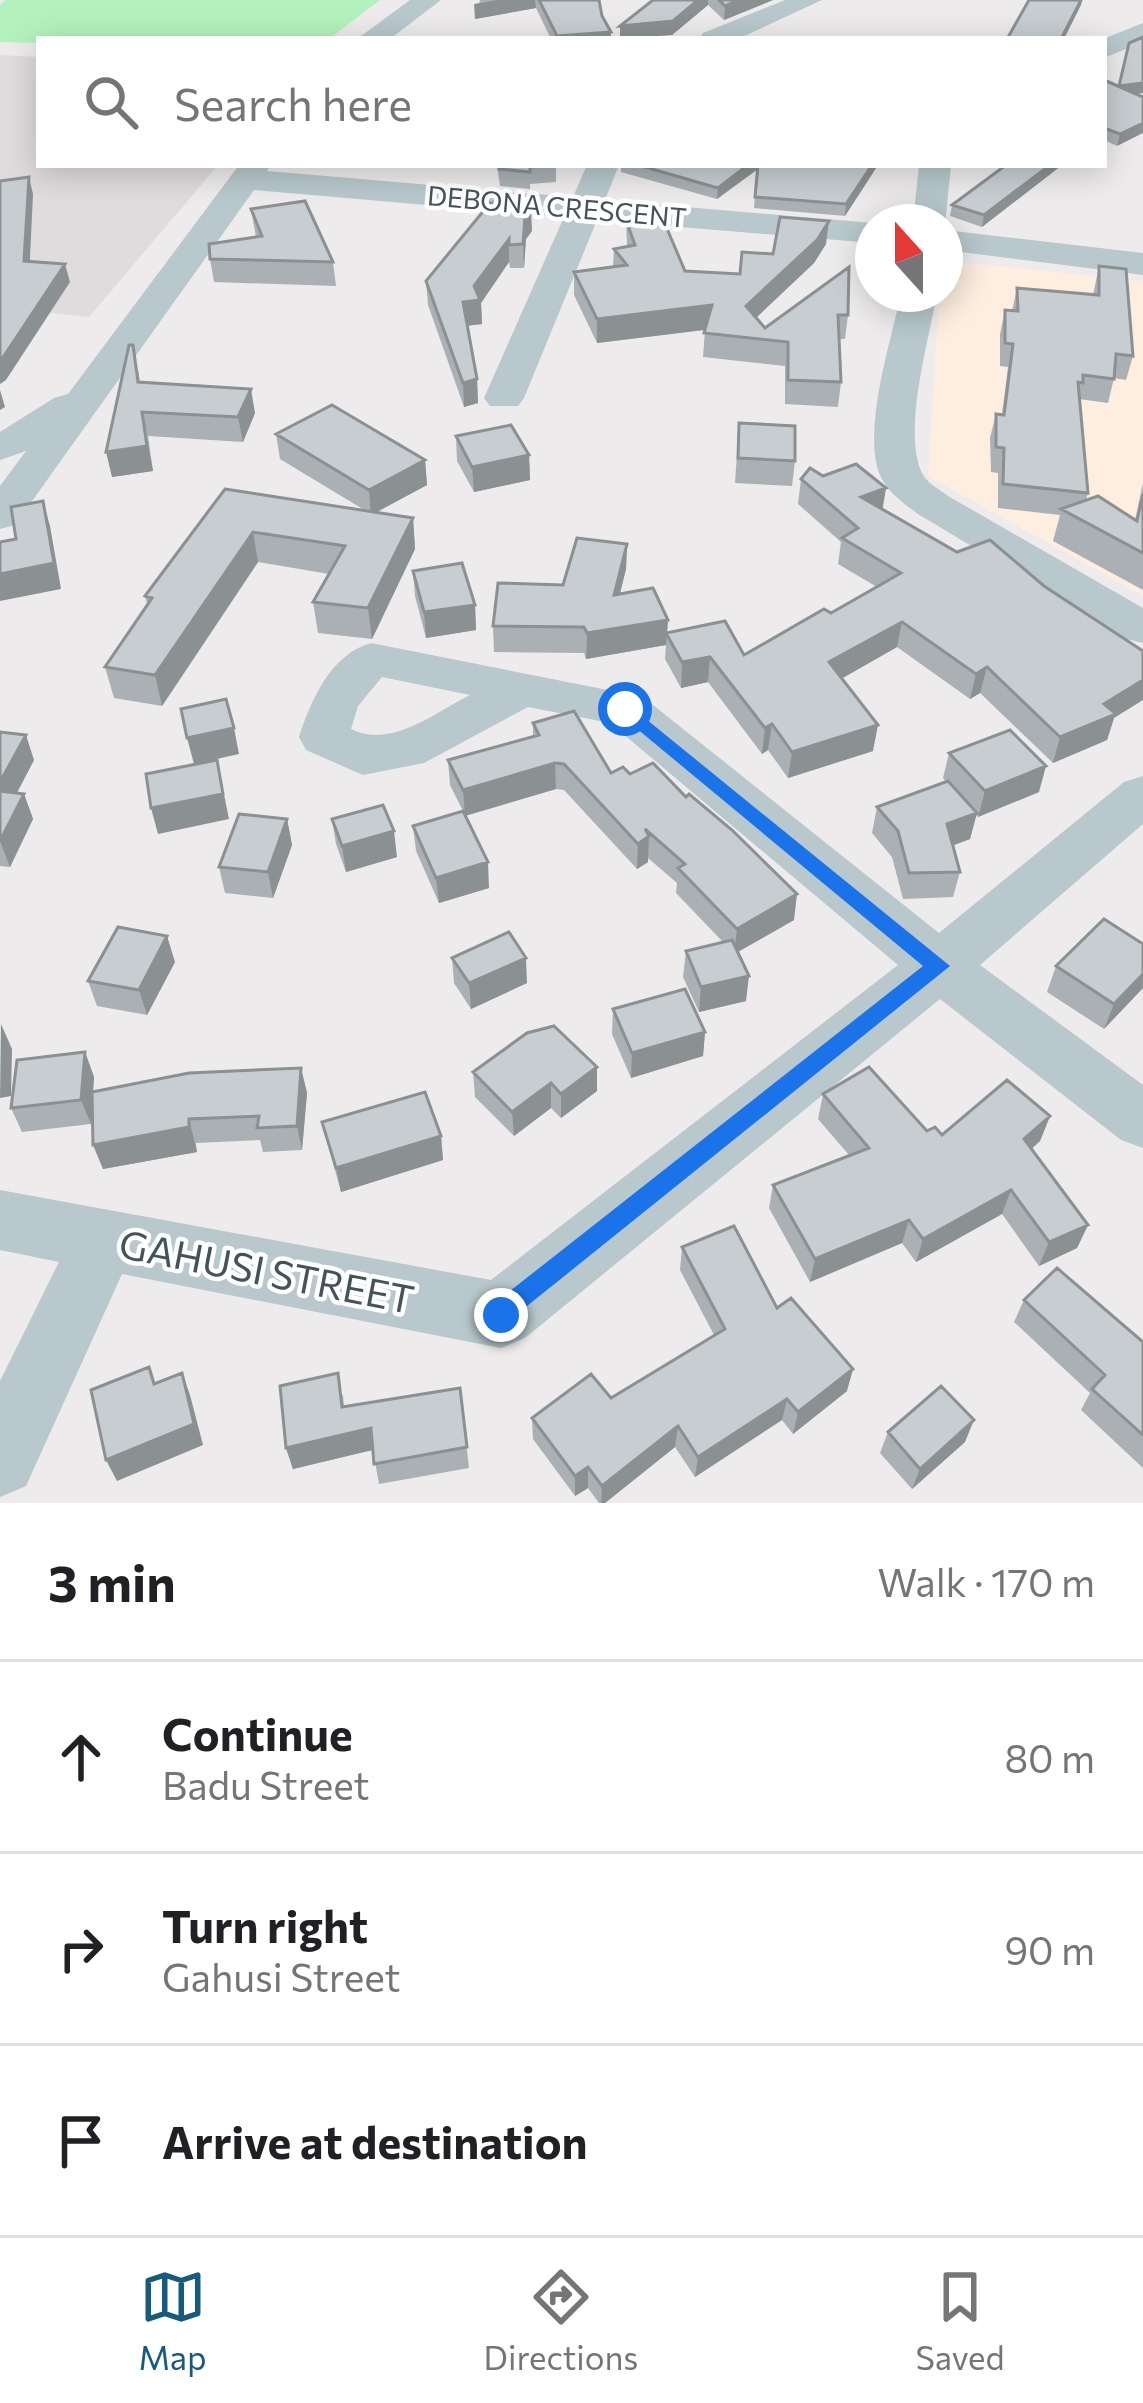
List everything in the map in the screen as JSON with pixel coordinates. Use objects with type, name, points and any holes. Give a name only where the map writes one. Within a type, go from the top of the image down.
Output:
[{"type":"street","points":[[375,36],[428,0]]},
{"type":"street","points":[[720,36],[808,0]]},
{"type":"street","points":[[1107,48],[1143,31]]},
{"type":"street","points":[[504,398],[602,168]]},
{"type":"street","points":[[932,204],[935,168]]},
{"type":"street","points":[[0,516],[248,172]]},
{"type":"street","name":"DEBONA CRESCENT","points":[[248,172],[584,209],[855,232]]},
{"type":"street","points":[[963,242],[1143,264]]},
{"type":"street","points":[[916,312],[898,420],[900,472],[933,505],[1143,628]]},
{"type":"street","points":[[0,448],[37,430],[93,388]]},
{"type":"street","points":[[0,465],[93,388]]},
{"type":"street","points":[[526,687],[625,709],[939,966],[1143,1120]]},
{"type":"street","name":"GAHUSI STREET","points":[[0,1220],[501,1315],[939,966],[1143,795]]},
{"type":"street","points":[[0,1460],[105,1238]]},
{"type":"shaded area","points":[[0,55],[36,57],[36,168],[215,168],[89,317],[0,307]]},
{"type":"shaded area","points":[[963,262],[1143,281],[1143,596],[928,476],[938,312],[963,312]]},
{"type":"green space","points":[[5,0],[380,0],[333,36],[36,36],[36,43],[0,42],[0,5]]},
{"type":"building","points":[[539,0],[599,0],[611,32],[557,36]]},
{"type":"building","points":[[653,0],[698,0],[673,21],[620,26]]},
{"type":"building","points":[[1029,0],[1081,0],[1063,36],[1009,36]]},
{"type":"building","points":[[1143,37],[1143,83],[1119,86],[1129,43]]},
{"type":"building","points":[[1107,81],[1143,97],[1143,123],[1120,134],[1107,129]]},
{"type":"building","points":[[648,168],[744,168],[718,188]]},
{"type":"building","points":[[758,168],[870,168],[846,204],[755,197]]},
{"type":"building","points":[[1002,168],[1046,168],[984,215],[953,204]]},
{"type":"building","points":[[29,177],[24,261],[65,264],[0,362],[0,181]]},
{"type":"building","points":[[493,193],[527,196],[526,207],[531,208],[525,216],[523,244],[509,245],[509,239],[474,286],[480,300],[463,302],[477,379],[463,383],[426,281],[490,203],[496,203]]},
{"type":"building","points":[[305,201],[333,262],[210,259],[209,244],[262,236],[251,209]]},
{"type":"building","points":[[662,217],[685,271],[740,274],[742,252],[773,254],[780,217],[829,221],[817,240],[746,306],[765,328],[849,267],[848,315],[838,315],[841,382],[788,380],[788,342],[704,333],[712,305],[597,319],[574,272],[627,265],[614,249],[635,245],[626,220]]},
{"type":"building","points":[[1099,266],[1126,269],[1133,356],[1116,354],[1114,379],[1083,375],[1083,383],[1078,382],[1088,493],[1003,484],[1004,448],[996,447],[996,414],[1004,415],[1013,344],[1005,343],[1005,310],[1018,311],[1017,288],[1099,295]]},
{"type":"building","points":[[129,345],[133,345],[138,382],[251,389],[238,417],[142,412],[147,446],[106,452]]},
{"type":"building","points":[[332,405],[425,460],[369,490],[276,434]]},
{"type":"building","points":[[739,423],[795,426],[795,461],[738,458]]},
{"type":"building","points":[[511,425],[529,455],[472,467],[456,436]]},
{"type":"building","points":[[856,464],[886,488],[861,497],[957,552],[990,540],[1044,586],[1143,651],[1143,680],[1104,704],[1116,714],[1060,737],[987,667],[976,674],[902,622],[829,662],[878,725],[792,752],[772,724],[765,728],[710,657],[682,662],[666,633],[725,621],[744,655],[824,609],[831,613],[901,573],[842,538],[858,528],[801,479],[810,468],[823,476]]},
{"type":"building","points":[[225,489],[413,518],[368,608],[313,602],[345,546],[253,532],[155,675],[105,667],[152,598],[145,596]]},
{"type":"building","points":[[1143,494],[1143,553],[1061,509],[1098,496],[1137,521]]},
{"type":"building","points":[[43,501],[54,563],[0,574],[0,542],[16,539],[11,507]]},
{"type":"building","points":[[577,538],[627,544],[614,595],[653,588],[668,620],[587,633],[584,627],[493,626],[498,583],[563,585]]},
{"type":"building","points":[[462,563],[475,605],[424,612],[413,571]]},
{"type":"building","points":[[226,699],[234,728],[187,738],[181,709]]},
{"type":"building","points":[[574,711],[611,773],[623,767],[630,774],[653,763],[686,797],[689,794],[732,830],[797,894],[737,929],[678,868],[685,864],[645,829],[649,836],[638,844],[564,764],[463,790],[448,760],[539,735],[533,723]]},
{"type":"building","points":[[1010,730],[1046,766],[985,791],[949,753]]},
{"type":"building","points":[[0,732],[26,735],[0,782]]},
{"type":"building","points":[[217,760],[223,794],[151,808],[146,774]]},
{"type":"building","points":[[948,781],[977,813],[947,824],[960,872],[909,873],[898,831],[877,807]]},
{"type":"building","points":[[0,791],[24,794],[0,841]]},
{"type":"building","points":[[383,805],[394,831],[342,846],[332,819]]},
{"type":"building","points":[[463,811],[488,862],[436,878],[413,826]]},
{"type":"building","points":[[239,814],[287,819],[268,872],[219,867]]},
{"type":"building","points":[[1104,919],[1143,944],[1143,974],[1114,1004],[1056,966]]},
{"type":"building","points":[[118,927],[167,936],[139,990],[88,981]]},
{"type":"building","points":[[509,932],[526,958],[469,983],[452,958]]},
{"type":"building","points":[[732,940],[749,976],[701,987],[686,951]]},
{"type":"building","points":[[685,989],[705,1032],[632,1053],[613,1009]]},
{"type":"building","points":[[554,1026],[597,1067],[561,1094],[551,1083],[512,1112],[473,1072],[527,1033]]},
{"type":"building","points":[[85,1052],[81,1100],[11,1108],[17,1060]]},
{"type":"building","points":[[869,1067],[927,1131],[935,1127],[942,1135],[1007,1080],[1050,1116],[1024,1139],[1088,1225],[1049,1242],[1011,1190],[923,1239],[909,1220],[815,1259],[773,1185],[869,1148],[823,1094]]},
{"type":"building","points":[[301,1068],[297,1126],[257,1128],[259,1116],[189,1119],[189,1127],[93,1145],[92,1092],[189,1073]]},
{"type":"building","points":[[425,1092],[441,1136],[336,1168],[322,1122]]},
{"type":"building","points":[[734,1226],[777,1308],[791,1298],[853,1369],[798,1412],[787,1399],[698,1457],[678,1426],[602,1486],[588,1467],[575,1476],[532,1418],[591,1374],[611,1398],[725,1329],[682,1247]]},
{"type":"building","points":[[1057,1268],[1143,1342],[1143,1435],[1092,1389],[1105,1375],[1024,1300]]},
{"type":"building","points":[[149,1367],[154,1384],[182,1373],[194,1424],[106,1460],[91,1390]]},
{"type":"building","points":[[338,1373],[342,1407],[460,1388],[467,1447],[374,1464],[371,1428],[286,1448],[280,1386]]},
{"type":"building","points":[[941,1386],[974,1420],[920,1469],[888,1432]]},
{"type":"route","points":[[501,1315],[939,966],[625,709]]}]
